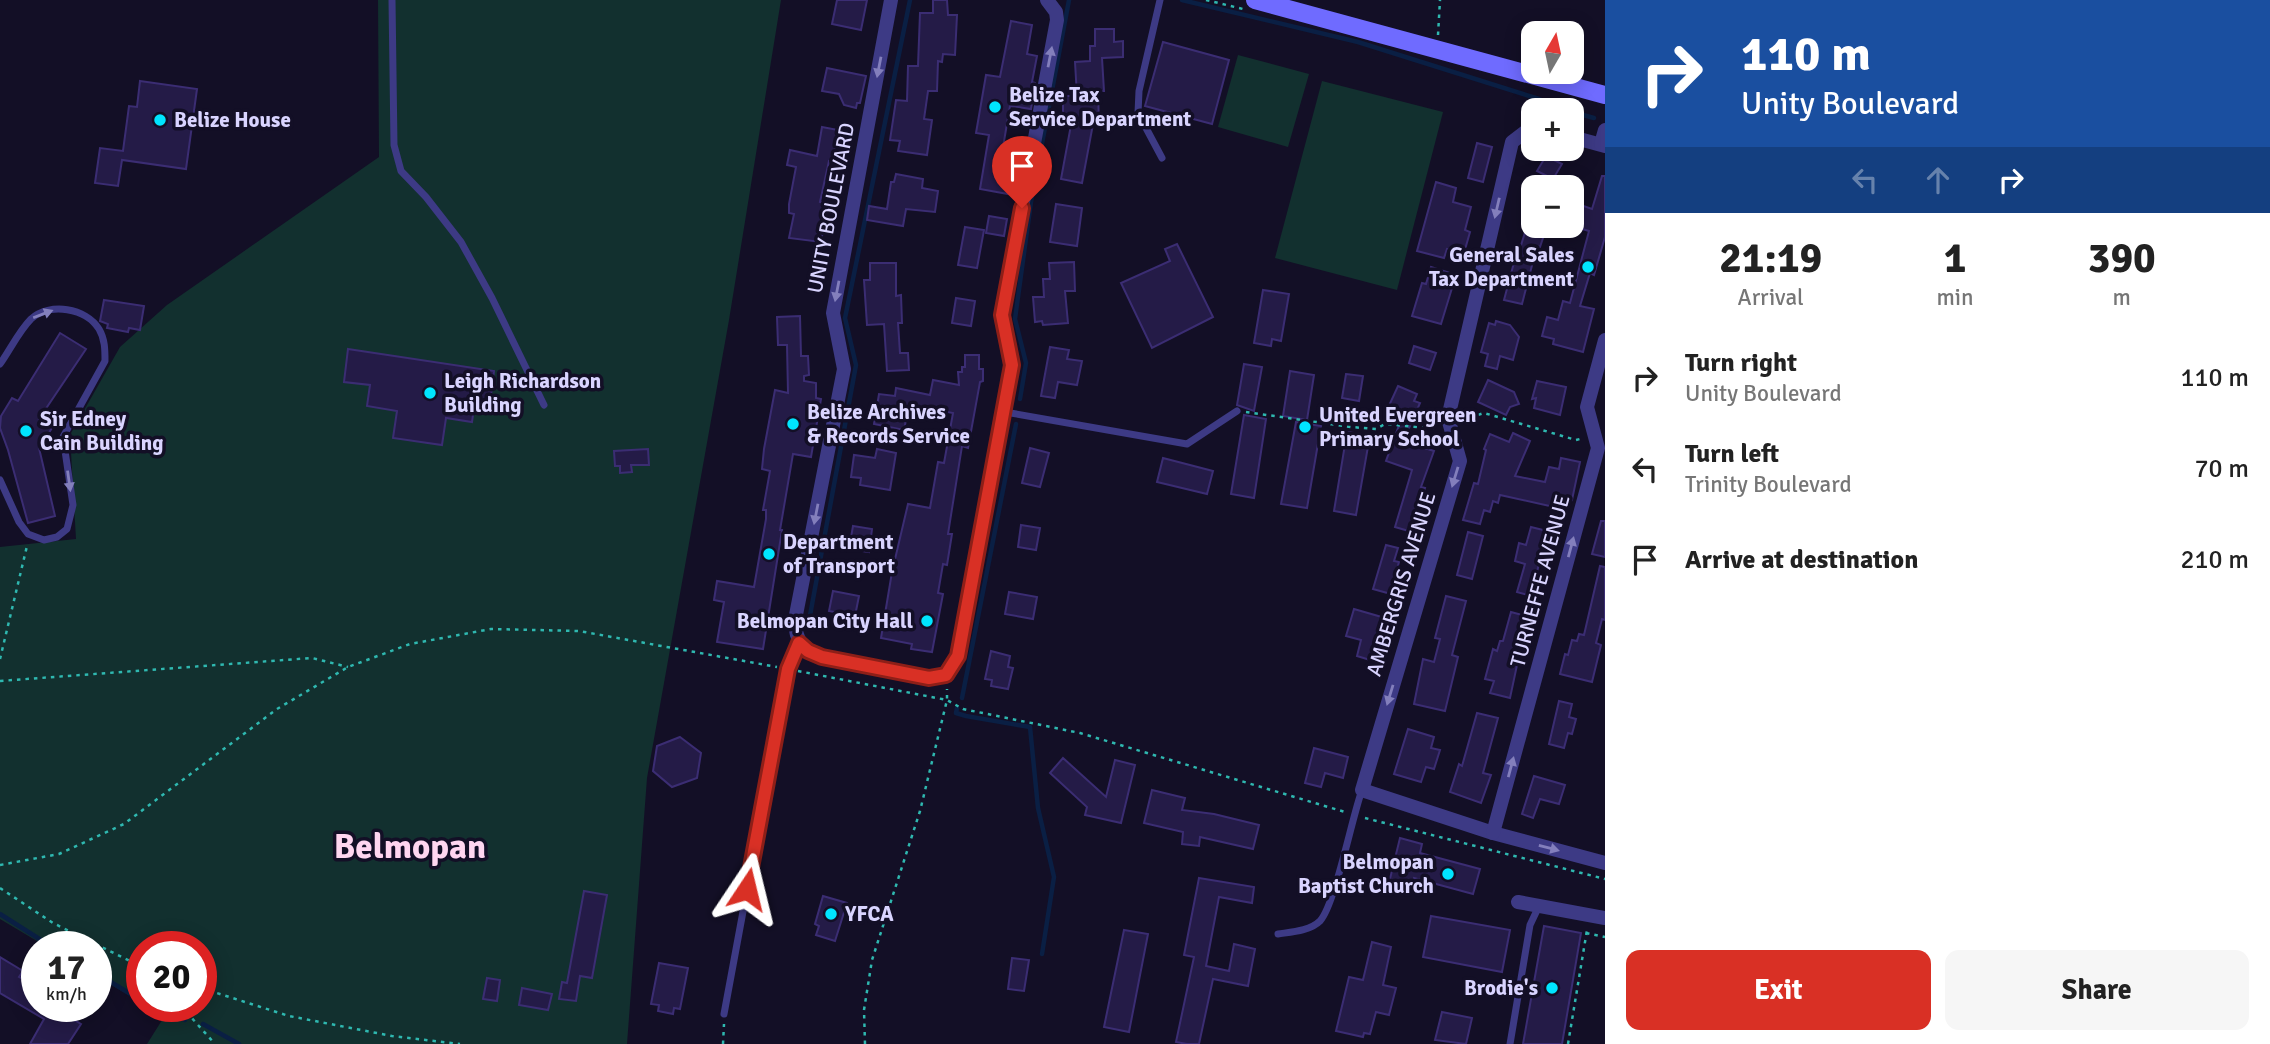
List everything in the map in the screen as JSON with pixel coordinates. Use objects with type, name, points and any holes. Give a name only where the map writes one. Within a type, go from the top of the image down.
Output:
[{"type":"main road","points":[[1255,0],[1605,95]]},
{"type":"street","name":"UNITY BOULEVARD","points":[[799,643],[795,620],[844,369],[833,313],[891,0]]},
{"type":"street","points":[[799,643],[808,651],[822,657],[929,678],[946,675],[958,656],[1012,365],[1002,315],[1057,20],[1056,12],[1047,0]]},
{"type":"street","name":"AMBERGRIS AVENUE","points":[[1362,790],[1460,461],[1448,418],[1512,142],[1521,135]]},
{"type":"street","points":[[1584,138],[1604,140]]},
{"type":"street","name":"TURNEFFE AVENUE","points":[[1493,833],[1598,448],[1587,407],[1605,340]]},
{"type":"street","points":[[1362,790],[1493,833],[1605,863]]},
{"type":"street","points":[[1518,902],[1605,918]]},
{"type":"lane","points":[[392,0],[394,145],[401,171],[426,197],[461,242],[492,298],[544,405]]},
{"type":"lane","points":[[1160,0],[1139,91],[1138,113],[1162,158]]},
{"type":"lane","points":[[0,364],[32,318],[47,311],[70,311],[92,320],[100,331],[105,347],[105,361],[63,437],[73,505],[66,529],[57,537],[44,540],[28,534],[19,522],[0,480]]},
{"type":"lane","points":[[1005,412],[1186,444],[1237,411]]},
{"type":"lane","points":[[724,1014],[788,669],[799,643]]},
{"type":"lane","points":[[1278,934],[1300,930],[1319,922],[1330,900],[1362,790]]},
{"type":"lane","points":[[1510,1044],[1530,925],[1539,906]]},
{"type":"path","points":[[1434,48],[1438,36],[1440,0]]},
{"type":"path","points":[[1237,411],[1376,429],[1385,424],[1439,430],[1484,413],[1576,440],[1594,435]]},
{"type":"path","points":[[0,659],[27,544],[19,522]]},
{"type":"path","points":[[0,865],[59,855],[124,824],[277,709],[348,667],[410,644],[491,629],[579,631],[947,700],[963,709],[1080,733],[1353,815],[1605,879]]},
{"type":"path","points":[[0,681],[313,658],[348,667]]},
{"type":"path","points":[[865,1044],[863,1010],[872,960],[920,811],[947,700],[946,675]]},
{"type":"path","points":[[0,888],[53,923],[126,959]]},
{"type":"path","points":[[1568,1044],[1586,933],[1605,937]]},
{"type":"path","points":[[217,993],[289,1016],[393,1036],[460,1044]]},
{"type":"path","points":[[723,1044],[724,1014]]},
{"type":"path","points":[[195,1022],[215,1044]]},
{"type":"green space","points":[[378,0],[781,0],[729,320],[647,778],[627,1044],[147,1044],[161,1022],[217,1022],[217,931],[126,931],[126,994],[112,985],[112,931],[21,932],[0,919],[0,547],[76,539],[70,435],[120,347],[167,305],[379,157]]},
{"type":"green space","points":[[1238,55],[1309,74],[1288,147],[1218,127]]},
{"type":"green space","points":[[1322,81],[1443,112],[1397,290],[1275,258]]},
{"type":"building","points":[[837,0],[867,0],[861,30],[832,24]]},
{"type":"building","points":[[933,0],[947,0],[948,15],[957,15],[955,55],[943,54],[942,62],[938,61],[937,91],[928,91],[924,119],[932,120],[927,155],[898,151],[900,141],[890,140],[896,100],[907,101],[908,66],[918,66],[920,13],[933,13]]},
{"type":"building","points":[[1011,21],[1032,25],[1027,54],[1037,56],[1031,109],[1010,106],[1002,153],[1009,154],[1006,168],[1012,168],[1008,194],[980,189],[989,135],[976,133],[986,75],[1000,77]]},
{"type":"building","points":[[1095,29],[1114,29],[1114,42],[1123,41],[1123,57],[1102,58],[1104,91],[1098,91],[1099,124],[1093,124],[1082,183],[1061,179],[1071,125],[1063,125],[1063,96],[1077,96],[1075,62],[1090,61],[1090,46],[1095,46]]},
{"type":"building","points":[[1163,42],[1229,60],[1212,124],[1145,106]]},
{"type":"building","points":[[827,68],[866,76],[860,103],[857,103],[856,108],[844,105],[839,94],[822,91]]},
{"type":"building","name":"Belize House","points":[[140,81],[197,89],[186,169],[122,160],[118,186],[95,183],[100,148],[123,151],[129,106],[137,107]]},
{"type":"building","points":[[822,127],[838,130],[833,162],[829,161],[820,202],[828,203],[821,242],[789,238],[794,214],[789,213],[789,204],[796,167],[787,165],[790,150],[817,156]]},
{"type":"building","points":[[1477,143],[1492,147],[1483,182],[1468,178]]},
{"type":"building","points":[[1543,161],[1562,164],[1555,175],[1545,175],[1537,171]]},
{"type":"building","points":[[896,174],[923,179],[922,188],[938,191],[935,212],[906,209],[903,226],[867,220],[869,206],[887,209],[891,182],[894,182]]},
{"type":"building","points":[[1602,176],[1605,176],[1605,237],[1594,275],[1590,273],[1580,306],[1594,309],[1583,352],[1553,344],[1554,339],[1542,336],[1547,317],[1558,320],[1563,301],[1570,303],[1589,231],[1584,230],[1584,206],[1592,209]]},
{"type":"building","points":[[1436,182],[1456,188],[1453,202],[1471,207],[1465,230],[1470,232],[1464,253],[1447,249],[1444,258],[1417,251]]},
{"type":"building","points":[[1056,204],[1082,208],[1077,246],[1050,242]]},
{"type":"building","points":[[989,216],[1007,219],[1004,236],[986,233]]},
{"type":"building","points":[[965,227],[984,230],[977,268],[958,265]]},
{"type":"building","points":[[1523,238],[1543,238],[1540,247],[1537,246],[1522,304],[1504,300]]},
{"type":"building","points":[[1177,244],[1213,317],[1152,348],[1121,283],[1170,261],[1165,249]]},
{"type":"building","points":[[1074,262],[1075,291],[1065,291],[1068,323],[1043,325],[1042,321],[1035,322],[1033,297],[1044,297],[1043,279],[1050,279],[1049,263]]},
{"type":"building","points":[[870,263],[896,263],[896,296],[901,295],[902,323],[898,323],[900,353],[908,353],[909,370],[887,371],[884,324],[867,325],[864,280],[870,280]]},
{"type":"building","points":[[1431,267],[1456,275],[1441,324],[1412,316],[1422,283],[1426,284]]},
{"type":"building","points":[[1263,290],[1289,294],[1281,341],[1272,339],[1271,346],[1254,343]]},
{"type":"building","points":[[956,298],[975,301],[971,326],[952,323]]},
{"type":"building","points":[[104,300],[144,306],[140,330],[129,328],[128,332],[107,328],[108,324],[100,321]]},
{"type":"building","points":[[800,316],[801,356],[808,356],[809,375],[804,376],[804,381],[816,383],[816,398],[821,399],[811,457],[793,454],[763,649],[717,642],[724,602],[714,600],[717,581],[754,587],[766,519],[766,510],[763,510],[770,471],[762,469],[764,449],[775,390],[788,393],[787,345],[778,345],[777,317]]},
{"type":"building","points":[[1496,321],[1510,325],[1519,337],[1513,360],[1500,356],[1497,369],[1485,366],[1488,354],[1481,352],[1489,323],[1495,325]]},
{"type":"building","name":"Sir Edney Cain Building","points":[[60,333],[86,349],[39,419],[52,428],[39,448],[55,516],[28,523],[0,428],[1,416],[12,398],[18,401]]},
{"type":"building","points":[[1414,346],[1436,353],[1430,370],[1409,363]]},
{"type":"building","points":[[1050,347],[1069,350],[1067,359],[1082,361],[1077,385],[1058,382],[1055,398],[1041,396]]},
{"type":"building","name":"Leigh Richardson Building","points":[[348,349],[494,371],[490,403],[475,401],[472,422],[446,418],[442,445],[393,438],[397,411],[367,406],[370,385],[344,382]]},
{"type":"building","points":[[965,355],[979,355],[979,369],[983,369],[983,381],[980,382],[968,448],[962,446],[948,534],[952,534],[947,565],[943,564],[938,593],[943,594],[932,652],[911,649],[912,644],[881,638],[892,572],[908,504],[930,508],[938,462],[944,463],[953,413],[909,405],[904,430],[874,424],[879,394],[895,396],[896,388],[930,395],[933,380],[959,385],[958,372],[962,372],[962,367],[965,367]]},
{"type":"building","points":[[1244,364],[1262,367],[1254,411],[1237,405]]},
{"type":"building","points":[[1290,371],[1314,375],[1307,420],[1283,416]]},
{"type":"building","points":[[1346,374],[1363,376],[1359,401],[1342,398]]},
{"type":"building","points":[[1488,380],[1514,392],[1519,404],[1510,407],[1506,415],[1478,402]]},
{"type":"building","points":[[1537,381],[1566,387],[1560,415],[1534,408],[1536,398],[1532,399]]},
{"type":"building","points":[[1398,386],[1417,394],[1414,401],[1420,403],[1406,435],[1420,440],[1418,446],[1434,451],[1421,487],[1425,488],[1412,532],[1395,527],[1412,470],[1386,461],[1402,417],[1387,410]]},
{"type":"building","points":[[1244,415],[1266,419],[1254,498],[1231,494]]},
{"type":"building","points":[[1296,422],[1321,426],[1307,508],[1281,504]]},
{"type":"building","points":[[1347,432],[1370,435],[1356,515],[1334,511]]},
{"type":"building","points":[[1513,433],[1530,441],[1515,476],[1545,482],[1549,467],[1559,469],[1561,458],[1580,462],[1572,500],[1565,498],[1563,509],[1500,495],[1498,503],[1493,501],[1490,512],[1484,510],[1480,524],[1463,520],[1474,483],[1478,484],[1486,450],[1484,449],[1490,434],[1509,442]]},
{"type":"building","points":[[1030,448],[1049,453],[1040,487],[1022,483]]},
{"type":"building","points":[[648,449],[649,465],[631,465],[632,472],[620,473],[620,466],[615,466],[614,451]]},
{"type":"building","points":[[877,449],[896,453],[890,490],[860,485],[861,478],[851,477],[854,455],[875,458]]},
{"type":"building","points":[[1163,458],[1213,471],[1207,494],[1157,482]]},
{"type":"building","points":[[1601,521],[1605,521],[1605,557],[1592,554]]},
{"type":"building","points":[[1021,525],[1040,528],[1036,550],[1018,547]]},
{"type":"building","points":[[853,526],[872,529],[869,552],[849,549]]},
{"type":"building","points":[[1531,527],[1547,531],[1545,539],[1551,540],[1548,553],[1542,552],[1531,596],[1517,592],[1525,564],[1515,561],[1519,543],[1526,545]]},
{"type":"building","points":[[1468,532],[1483,536],[1472,579],[1457,575]]},
{"type":"building","points":[[1386,545],[1398,548],[1394,561],[1399,562],[1393,583],[1401,585],[1398,596],[1373,589]]},
{"type":"building","points":[[1600,566],[1605,567],[1605,620],[1602,619],[1596,643],[1601,645],[1592,682],[1560,674],[1572,640],[1577,641],[1579,634],[1584,635]]},
{"type":"building","points":[[833,591],[859,596],[855,616],[829,611]]},
{"type":"building","points":[[1009,592],[1037,597],[1033,619],[1005,614]]},
{"type":"building","points":[[1446,596],[1466,601],[1452,655],[1458,657],[1445,711],[1414,704],[1423,659],[1434,662],[1440,639],[1435,638]]},
{"type":"building","points":[[1354,609],[1392,620],[1380,663],[1357,656],[1361,640],[1346,636]]},
{"type":"building","points":[[1511,612],[1526,616],[1516,651],[1520,651],[1510,698],[1490,693],[1494,681],[1485,679],[1493,649],[1497,651],[1500,641],[1503,641]]},
{"type":"building","points":[[991,651],[1010,656],[1008,667],[1013,668],[1008,689],[991,686],[992,680],[985,679]]},
{"type":"building","points":[[1559,701],[1572,704],[1569,717],[1576,719],[1564,748],[1549,744]]},
{"type":"building","points":[[1477,713],[1498,718],[1483,773],[1491,775],[1481,803],[1450,792],[1459,764],[1462,766]]},
{"type":"building","points":[[1408,729],[1434,737],[1431,748],[1440,750],[1434,769],[1426,767],[1421,782],[1394,774]]},
{"type":"building","points":[[680,737],[701,753],[697,778],[672,787],[653,771],[657,746]]},
{"type":"building","points":[[1314,748],[1348,757],[1343,778],[1325,773],[1321,787],[1305,783]]},
{"type":"building","points":[[1063,758],[1106,797],[1115,760],[1135,765],[1121,823],[1085,815],[1087,807],[1050,773]]},
{"type":"building","points":[[1534,776],[1565,785],[1559,804],[1540,799],[1533,818],[1522,814]]},
{"type":"building","points":[[1152,790],[1185,798],[1182,810],[1214,814],[1259,825],[1253,849],[1200,837],[1199,846],[1182,844],[1183,832],[1144,823]]},
{"type":"building","points":[[1400,838],[1422,844],[1420,853],[1480,869],[1473,894],[1414,878],[1411,888],[1389,883]]},
{"type":"building","points":[[1199,878],[1254,887],[1252,903],[1219,897],[1206,966],[1229,971],[1234,944],[1255,949],[1248,986],[1213,979],[1199,1044],[1187,1044],[1176,1042],[1194,957],[1184,955]]},
{"type":"building","points":[[584,891],[607,895],[592,978],[580,976],[576,1001],[559,999],[562,982],[567,983]]},
{"type":"building","name":"YFCA","points":[[823,896],[847,903],[835,941],[816,935],[819,926],[815,924]]},
{"type":"building","points":[[1431,916],[1510,930],[1502,972],[1423,957]]},
{"type":"building","name":"Brodie's","points":[[1544,926],[1581,933],[1562,1044],[1523,1044]]},
{"type":"building","points":[[1124,930],[1148,934],[1129,1032],[1104,1027]]},
{"type":"building","points":[[1372,942],[1391,947],[1383,985],[1396,988],[1389,1015],[1376,1012],[1370,1034],[1364,1033],[1363,1037],[1336,1031],[1349,977],[1363,980]]},
{"type":"building","points":[[0,957],[21,970],[21,1005],[0,993]]},
{"type":"building","points":[[1012,958],[1029,960],[1024,991],[1008,989]]},
{"type":"building","points":[[659,963],[688,968],[680,1009],[674,1008],[673,1014],[658,1011],[659,1005],[651,1004]]},
{"type":"building","points":[[487,978],[500,980],[497,1001],[483,999]]},
{"type":"building","points":[[522,988],[552,994],[548,1010],[519,1005]]},
{"type":"building","points":[[1442,1012],[1472,1018],[1466,1044],[1435,1040]]},
{"type":"building","points":[[42,1022],[81,1024],[68,1044],[30,1044]]},
{"type":"waterway","points":[[809,621],[856,365],[845,318],[910,0]]},
{"type":"waterway","points":[[1020,399],[1026,363],[1015,319],[1031,202],[1069,0]]},
{"type":"waterway","points":[[1182,0],[1358,42],[1536,98]]},
{"type":"waterway","points":[[1584,115],[1594,118]]},
{"type":"waterway","points":[[962,698],[1016,424]]},
{"type":"waterway","points":[[957,708],[956,713],[966,716],[1030,727],[1038,808],[1054,877],[1042,954]]},
{"type":"waterway","points":[[0,914],[27,931]]},
{"type":"waterway","points":[[112,983],[126,991]]},
{"type":"waterway","points":[[203,1024],[239,1044]]},
{"type":"place","name":"Belize Tax Service Department","points":[[995,107]]},
{"type":"place","name":"Belize House","points":[[160,120]]},
{"type":"place","name":"General Sales Tax Department","points":[[1588,267]]},
{"type":"place","name":"Leigh Richardson Building","points":[[430,393]]},
{"type":"place","name":"Belize Archives & Records Service","points":[[793,424]]},
{"type":"place","name":"United Evergreen Primary School","points":[[1305,427]]},
{"type":"place","name":"Sir Edney Cain Building","points":[[26,431]]},
{"type":"place","name":"Department of Transport","points":[[769,554]]},
{"type":"place","name":"Belmopan City Hall","points":[[927,621]]},
{"type":"place","name":"Belmopan Baptist Church","points":[[1448,874]]},
{"type":"place","name":"YFCA","points":[[831,914]]},
{"type":"place","name":"Brodie's","points":[[1552,988]]},
{"type":"district","name":"Belmopan","points":[[410,846]]},
{"type":"route","points":[[747,889],[788,669],[799,643],[808,651],[822,657],[929,678],[946,675],[958,656],[1012,365],[1002,315],[1022,208]]}]
